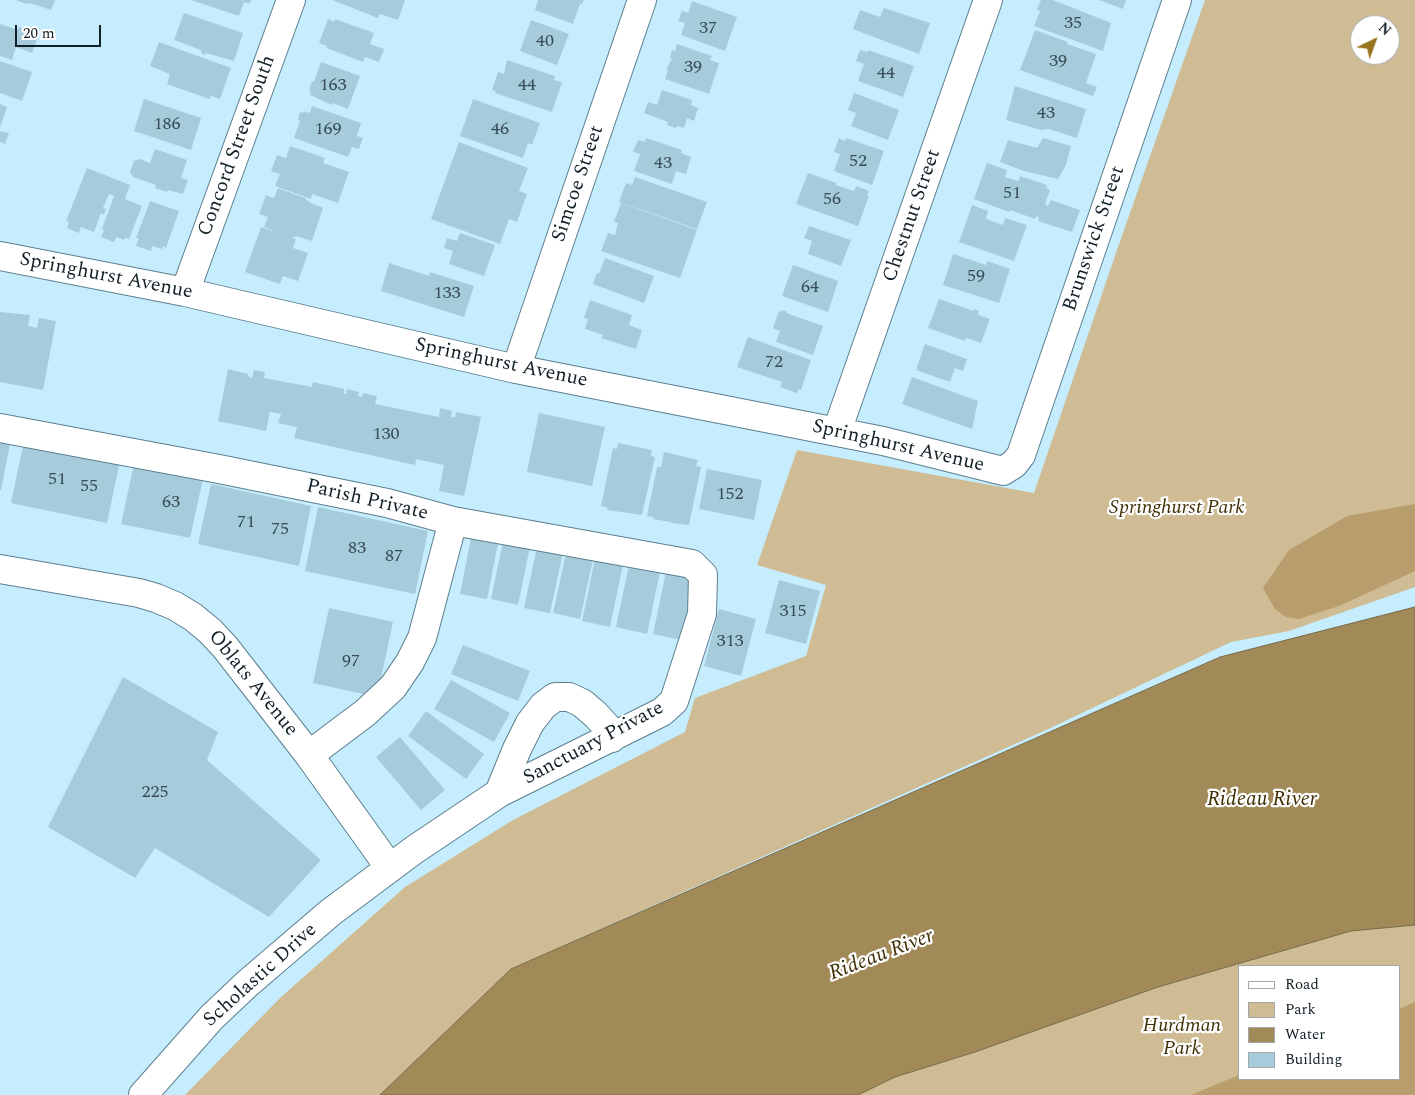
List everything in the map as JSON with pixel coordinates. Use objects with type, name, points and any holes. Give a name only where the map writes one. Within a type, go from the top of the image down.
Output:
[{"type":"street","name":"Concord Street South","points":[[185,292],[291,0]]},
{"type":"street","name":"Simcoe Street","points":[[516,369],[642,0]]},
{"type":"street","name":"Chestnut Street","points":[[837,431],[988,0]]},
{"type":"street","name":"Brunswick Street","points":[[1003,471],[1014,464],[1021,455],[1177,0]]},
{"type":"street","name":"Springhurst Avenue","points":[[0,256],[185,292],[516,369],[883,440],[1003,471]]},
{"type":"street","name":"Parish Private","points":[[0,428],[387,503],[453,521],[422,638],[410,662],[393,687],[365,713],[309,755]]},
{"type":"street","name":"Sanctuary Private","points":[[390,868],[499,793],[662,712],[674,701],[702,614],[703,575],[692,564],[453,521]]},
{"type":"street","name":"Oblats Avenue","points":[[0,569],[138,593],[156,598],[175,606],[210,630],[309,755],[390,868]]},
{"type":"street","points":[[499,793],[530,722],[543,706],[555,697],[568,698],[582,703],[596,714],[606,726],[612,738]]},
{"type":"street","name":"Scholastic Drive","points":[[143,1095],[212,1017],[248,983],[331,912],[390,868]]},
{"type":"green space","name":"Springhurst Park","points":[[1205,0],[1415,0],[1415,587],[1289,631],[1231,642],[1044,731],[511,969],[380,1095],[185,1095],[280,998],[405,887],[513,820],[685,732],[695,698],[806,656],[826,585],[757,565],[797,450],[1034,493]]},
{"type":"green space","name":"Hurdman Park","points":[[1415,925],[1415,1095],[858,1095],[895,1077],[975,1052],[1158,987],[1351,931]]},
{"type":"shaded area","points":[[1415,504],[1415,571],[1339,606],[1299,619],[1286,617],[1275,609],[1263,588],[1289,550],[1347,516]]},
{"type":"shaded area","points":[[1415,1002],[1415,1095],[1191,1095],[1238,1075],[1238,1080],[1400,1080],[1400,1009]]},
{"type":"water","name":"Rideau River","points":[[1415,607],[1415,925],[1351,931],[1158,987],[975,1052],[895,1077],[858,1095],[380,1095],[511,969],[1220,657]]},
{"type":"building","points":[[16,0],[55,0],[51,10]]},
{"type":"building","points":[[191,0],[251,0],[250,4],[244,2],[239,16]]},
{"type":"building","points":[[332,0],[405,0],[398,20],[380,14],[378,18]]},
{"type":"building","points":[[538,0],[584,0],[580,4],[573,24],[535,10]]},
{"type":"building","points":[[1041,0],[1053,0],[1111,23],[1103,51],[1034,26],[1040,11],[1037,9]]},
{"type":"building","points":[[1099,0],[1126,0],[1123,9]]},
{"type":"building","points":[[692,1],[737,17],[725,51],[681,35],[685,23],[678,21],[682,11],[688,13]]},
{"type":"building","points":[[884,8],[930,23],[919,54],[853,29],[860,10],[880,17]]},
{"type":"building","points":[[184,13],[243,33],[234,61],[206,53],[205,55],[201,53],[201,50],[174,40]]},
{"type":"building","points":[[328,19],[334,22],[335,19],[374,33],[370,44],[384,49],[379,62],[365,57],[363,62],[326,48],[327,46],[319,43]]},
{"type":"building","points":[[531,20],[569,34],[557,65],[520,51]]},
{"type":"building","points":[[0,24],[18,30],[19,27],[39,34],[32,53],[16,47],[12,60],[0,56]]},
{"type":"building","points":[[1035,30],[1096,54],[1086,83],[1097,87],[1093,96],[1020,70]]},
{"type":"building","points":[[159,42],[231,68],[220,99],[211,96],[209,99],[167,84],[170,74],[150,66]]},
{"type":"building","points":[[677,44],[712,56],[710,60],[719,63],[709,94],[665,79],[668,70],[666,70],[672,59],[670,58],[672,50],[675,51]]},
{"type":"building","points":[[860,50],[868,52],[868,50],[914,66],[903,97],[858,81],[864,64],[856,61]]},
{"type":"building","points":[[507,60],[555,76],[554,80],[562,82],[552,112],[495,93],[492,90],[498,72],[504,74]]},
{"type":"building","points":[[0,61],[32,72],[22,101],[0,93]]},
{"type":"building","points":[[321,62],[360,76],[348,109],[333,103],[332,105],[310,95],[311,91],[309,90],[312,81],[314,82]]},
{"type":"building","points":[[1015,86],[1086,109],[1077,138],[1049,129],[1041,130],[1006,120]]},
{"type":"building","points":[[662,90],[692,100],[691,105],[698,108],[694,121],[687,118],[684,128],[677,126],[676,128],[667,125],[668,122],[644,113],[648,102],[657,105]]},
{"type":"building","points":[[854,93],[899,110],[888,140],[851,126],[856,113],[848,110]]},
{"type":"building","points":[[144,99],[201,118],[191,150],[134,131]]},
{"type":"building","points":[[473,99],[540,123],[532,145],[528,143],[523,158],[460,136]]},
{"type":"building","points":[[0,104],[7,107],[0,127]]},
{"type":"building","points":[[312,106],[361,123],[357,136],[363,138],[359,149],[352,147],[348,157],[294,138],[300,121],[298,120],[300,112],[310,113]]},
{"type":"building","points":[[0,131],[9,133],[5,144],[0,142]]},
{"type":"building","points":[[646,138],[682,150],[681,153],[691,157],[686,174],[676,171],[672,184],[634,171],[640,154],[633,152],[638,140],[645,142]]},
{"type":"building","points":[[839,138],[845,141],[846,138],[884,151],[872,185],[834,171],[840,154],[834,152]]},
{"type":"building","points":[[1043,138],[1071,146],[1066,165],[1058,179],[1024,171],[1000,162],[1008,140],[1037,148]]},
{"type":"building","points":[[459,142],[528,168],[519,191],[527,194],[517,222],[509,219],[500,244],[431,219]]},
{"type":"building","points":[[290,146],[325,158],[323,163],[349,172],[338,203],[312,194],[311,199],[275,186],[280,174],[271,171],[277,155],[286,158]]},
{"type":"building","points":[[155,149],[187,160],[181,178],[188,180],[183,194],[155,188],[156,185],[133,177],[130,172],[134,161],[139,159],[150,163]]},
{"type":"building","points":[[987,163],[1007,170],[1005,177],[1018,181],[1020,176],[1047,185],[1046,188],[1050,190],[1045,204],[1048,206],[1051,200],[1080,210],[1072,232],[1038,221],[1039,218],[1036,216],[1035,219],[1010,210],[1009,212],[974,199]]},
{"type":"building","points":[[87,168],[130,185],[125,199],[142,206],[129,239],[125,238],[124,240],[116,237],[114,242],[101,237],[114,196],[109,194],[103,208],[106,209],[104,215],[101,213],[94,232],[81,227],[79,233],[67,228],[69,222],[66,221]]},
{"type":"building","points":[[808,173],[854,191],[856,186],[869,191],[858,226],[796,204]]},
{"type":"building","points":[[635,177],[707,202],[697,229],[619,202],[626,183],[632,185]]},
{"type":"building","points":[[278,188],[305,198],[309,202],[323,208],[312,241],[296,236],[292,238],[296,239],[293,248],[308,253],[298,281],[283,276],[280,284],[245,272],[261,227],[278,233],[264,227],[268,217],[259,214],[266,195],[274,198]]},
{"type":"building","points":[[150,201],[179,211],[166,248],[163,246],[162,249],[152,246],[151,251],[136,246],[139,238],[136,238]]},
{"type":"building","points":[[621,203],[697,230],[680,278],[601,251],[608,233],[615,235],[618,223],[614,222]]},
{"type":"building","points":[[972,205],[988,211],[986,219],[1003,225],[1005,218],[1027,225],[1014,261],[959,242]]},
{"type":"building","points":[[809,226],[851,240],[841,266],[808,254],[812,241],[804,238]]},
{"type":"building","points":[[460,233],[495,245],[484,276],[449,264],[453,251],[444,248],[447,238],[457,241]]},
{"type":"building","points":[[953,254],[986,265],[987,261],[1010,269],[999,303],[943,285]]},
{"type":"building","points":[[605,258],[654,276],[644,303],[593,284]]},
{"type":"building","points":[[389,263],[429,276],[430,272],[474,286],[464,317],[381,291]]},
{"type":"building","points":[[793,265],[838,281],[828,312],[782,296]]},
{"type":"building","points":[[939,299],[974,311],[974,309],[979,311],[978,315],[990,319],[981,343],[967,338],[965,341],[928,328]]},
{"type":"building","points":[[590,300],[632,315],[629,325],[642,330],[636,349],[601,338],[603,335],[585,329],[588,319],[584,318]]},
{"type":"building","points":[[782,310],[823,326],[813,355],[776,342],[780,331],[773,328],[779,311],[781,312]]},
{"type":"building","points":[[0,312],[30,315],[28,326],[37,328],[39,318],[56,321],[43,390],[0,382]]},
{"type":"building","points":[[748,337],[811,360],[801,390],[799,389],[797,393],[780,387],[782,382],[737,367]]},
{"type":"building","points":[[925,344],[967,359],[963,371],[955,368],[950,382],[916,370]]},
{"type":"building","points":[[228,369],[248,374],[252,378],[254,370],[265,372],[264,378],[312,387],[313,382],[344,389],[344,394],[346,394],[347,389],[359,392],[358,396],[362,397],[363,393],[377,396],[375,404],[439,417],[440,408],[452,411],[451,417],[455,417],[456,412],[481,417],[464,496],[439,491],[444,465],[416,459],[415,465],[294,438],[297,427],[278,423],[281,414],[270,412],[266,431],[218,421]]},
{"type":"building","points":[[912,377],[978,401],[972,429],[902,404]]},
{"type":"building","points":[[539,413],[605,427],[592,486],[527,472]]},
{"type":"building","points":[[0,436],[11,439],[1,490],[0,490]]},
{"type":"building","points":[[24,441],[120,461],[107,523],[11,503]]},
{"type":"building","points":[[618,443],[652,450],[651,456],[655,457],[642,515],[607,510],[608,508],[601,506],[613,448],[617,449]]},
{"type":"building","points":[[664,452],[698,460],[696,466],[701,467],[689,525],[671,523],[647,516],[657,467],[661,467]]},
{"type":"building","points":[[134,464],[203,479],[190,538],[121,524]]},
{"type":"building","points":[[707,469],[762,480],[754,520],[699,509]]},
{"type":"building","points":[[211,484],[311,506],[299,566],[198,544]]},
{"type":"building","points":[[318,507],[428,531],[415,594],[305,571]]},
{"type":"building","points":[[472,533],[499,539],[487,599],[460,594]]},
{"type":"building","points":[[504,537],[531,542],[518,605],[491,599]]},
{"type":"building","points":[[538,542],[564,548],[550,613],[524,608]]},
{"type":"building","points":[[567,549],[594,555],[580,619],[553,613]]},
{"type":"building","points":[[596,554],[624,560],[610,627],[582,621]]},
{"type":"building","points":[[629,565],[660,572],[647,634],[616,627]]},
{"type":"building","points":[[666,572],[699,579],[686,641],[653,634]]},
{"type":"building","points":[[779,580],[820,591],[806,644],[765,633]]},
{"type":"building","points":[[329,608],[393,622],[377,697],[313,683]]},
{"type":"building","points":[[719,609],[756,619],[741,676],[704,666]]},
{"type":"building","points":[[463,645],[530,671],[518,701],[451,674]]},
{"type":"building","points":[[123,677],[218,732],[207,760],[321,860],[269,917],[155,848],[135,878],[48,827]]},
{"type":"building","points":[[451,680],[510,713],[494,742],[434,709]]},
{"type":"building","points":[[426,711],[484,754],[466,779],[408,736]]},
{"type":"building","points":[[400,737],[445,790],[421,810],[376,757]]}]
